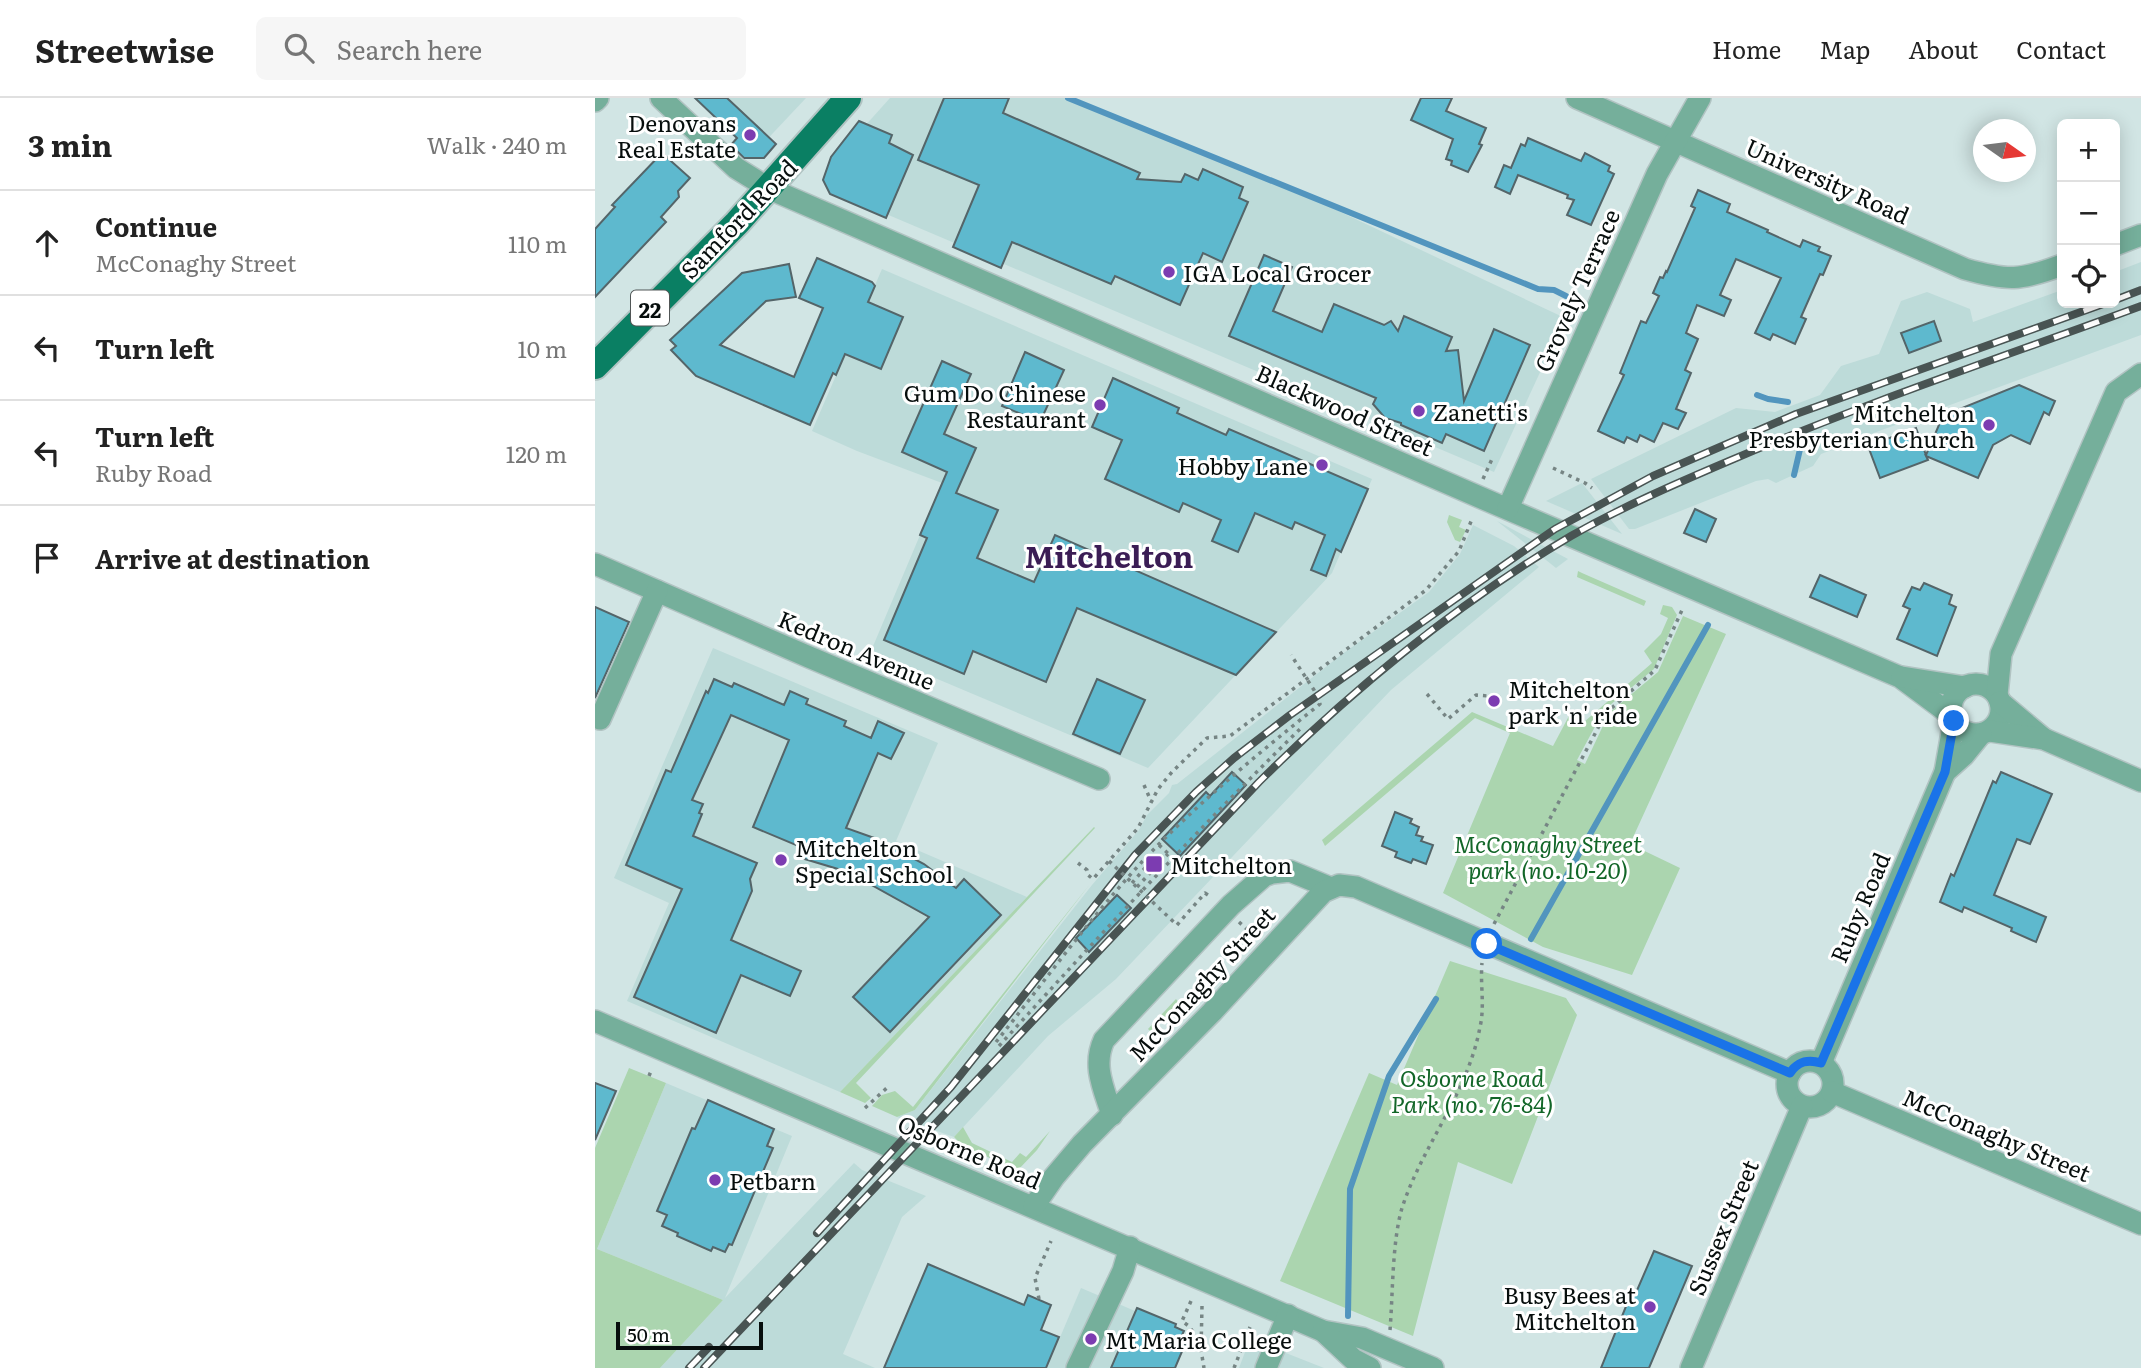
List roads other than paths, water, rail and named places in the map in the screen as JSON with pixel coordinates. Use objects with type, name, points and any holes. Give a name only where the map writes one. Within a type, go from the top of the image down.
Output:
[{"type":"main road","name":"Samford Road","points":[[595,366],[770,188],[849,98]]},
{"type":"street","name":"Blackwood Street","points":[[661,98],[736,168],[770,188],[1900,677],[1952,718]]},
{"type":"street","name":"University Road","points":[[1577,98],[1965,269],[2000,279],[2033,276],[2057,267]]},
{"type":"street","name":"Grovely Terrace","points":[[1508,508],[1657,174],[1700,98]]},
{"type":"street","points":[[2120,243],[2141,235]]},
{"type":"street","points":[[1985,732],[2000,718],[1998,698],[2001,654],[2116,392],[2141,374]]},
{"type":"street","name":"Kedron Avenue","points":[[595,564],[1099,779]]},
{"type":"street","points":[[595,716],[600,719],[657,591]]},
{"type":"street","points":[[2001,654],[1953,699],[1952,718],[1965,732],[2044,739],[2141,781]]},
{"type":"street","name":"Blackwood Street","points":[[1900,677],[1968,685]]},
{"type":"street","points":[[1968,685],[1986,686],[2044,739]]},
{"type":"street","name":"Ruby Road","points":[[1821,1063],[1945,772],[1952,718]]},
{"type":"street","name":"Ruby Road","points":[[1945,772],[1985,732]]},
{"type":"street","points":[[1112,1115],[1098,1072],[1104,1040],[1231,905],[1263,876],[1282,871],[1298,873],[1331,888],[1339,885],[1356,887],[1790,1073]]},
{"type":"street","name":"McConaghy Street","points":[[1034,1206],[1054,1177],[1212,1012],[1304,911],[1331,888]]},
{"type":"street","name":"Osborne Road","points":[[595,1021],[1323,1331],[1362,1338],[1433,1368]]},
{"type":"street","points":[[1801,1063],[1821,1063],[1832,1078],[1832,1092],[1820,1105],[1802,1106],[1789,1095],[1787,1084],[1790,1073],[1801,1063]]},
{"type":"street","name":"McConaghy Street","points":[[1832,1092],[2141,1224]]},
{"type":"street","name":"Sussex Street","points":[[1691,1368],[1802,1106]]},
{"type":"street","points":[[1077,1368],[1123,1271],[1130,1247]]},
{"type":"street","points":[[1266,1368],[1288,1315]]},
{"type":"street","name":"Osborne Road","points":[[1323,1331],[1353,1359],[1370,1368]]},
{"type":"waterway","points":[[1068,98],[1538,289],[1554,290],[1566,296]]},
{"type":"waterway","points":[[1757,395],[1788,402]]},
{"type":"waterway","points":[[1794,475],[1801,445]]},
{"type":"waterway","points":[[1531,939],[1708,625]]},
{"type":"waterway","points":[[1348,1316],[1350,1189],[1389,1076],[1436,999]]},
{"type":"railway","points":[[2120,298],[2141,290]]},
{"type":"railway","points":[[704,1368],[1259,782],[1332,713],[1447,619],[1528,562],[1571,536],[1669,487],[1831,419],[2141,306]]},
{"type":"railway","points":[[817,1233],[951,1087],[1135,855],[1196,792],[1234,758],[1290,715],[1555,529],[1653,476],[1796,414],[2092,308]]},
{"type":"railway","points":[[689,1368],[709,1347]]},
{"type":"place","name":"Denovans Real Estate","points":[[750,135]]},
{"type":"place","name":"IGA Local Grocer","points":[[1169,272]]},
{"type":"place","name":"Gum Do Chinese Restaurant","points":[[1100,405]]},
{"type":"place","name":"Zanetti's","points":[[1419,411]]},
{"type":"place","name":"Mitchelton Presbyterian Church","points":[[1989,425]]},
{"type":"place","name":"Hobby Lane","points":[[1322,465]]},
{"type":"place","name":"Mitchelton park 'n' ride","points":[[1494,701]]},
{"type":"place","name":"Mitchelton Special School","points":[[781,860]]},
{"type":"place","name":"Mitchelton","points":[[1154,864]]},
{"type":"place","name":"Petbarn","points":[[715,1180]]},
{"type":"place","name":"Busy Bees at Mitchelton","points":[[1650,1307]]},
{"type":"place","name":"Mt Maria College","points":[[1091,1339]]},
{"type":"district","name":"Mitchelton","points":[[1109,555]]},
{"type":"park label","name":"McConaghy Street park (no. 10-20)","points":[[1548,856]]},
{"type":"park label","name":"Osborne Road Park (no. 76-84)","points":[[1472,1090]]}]
